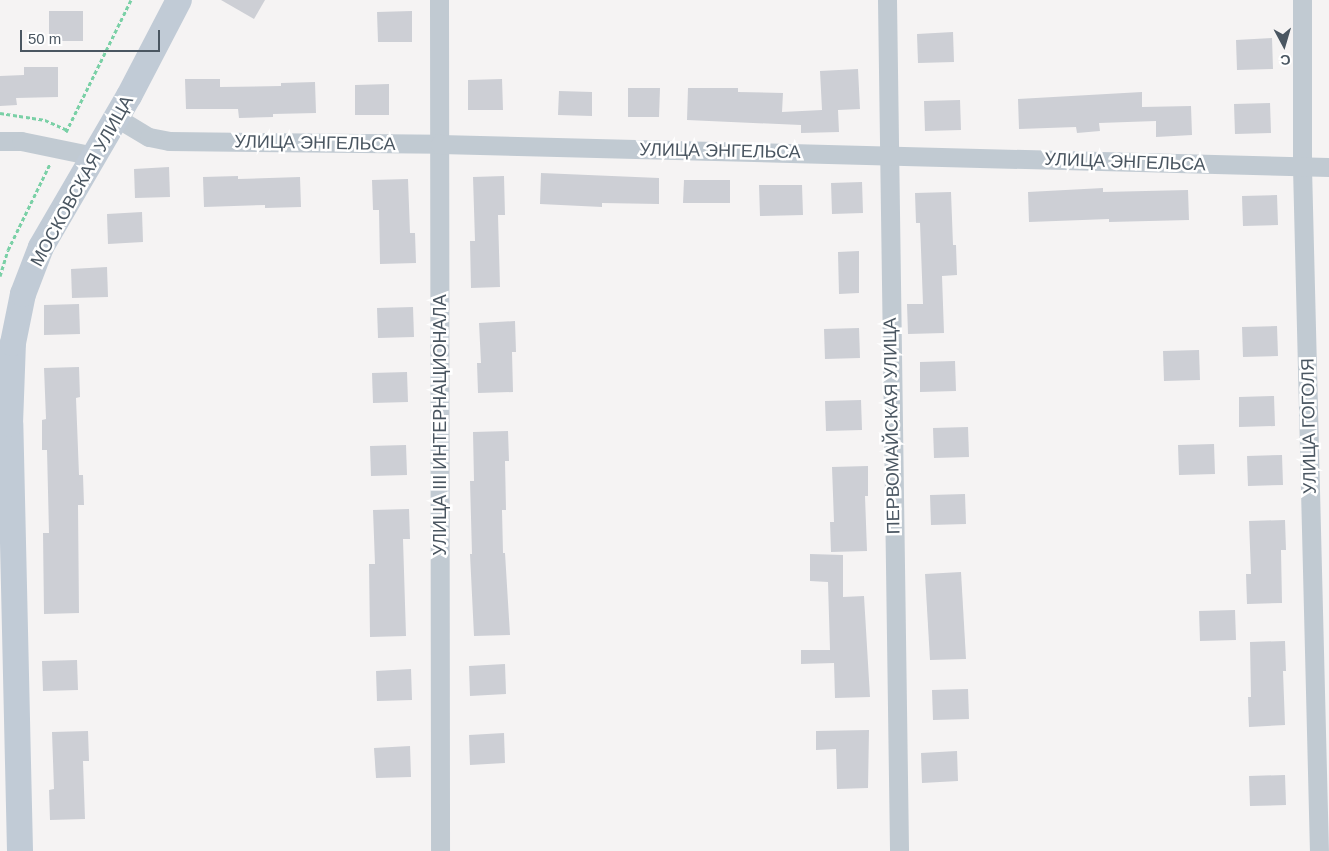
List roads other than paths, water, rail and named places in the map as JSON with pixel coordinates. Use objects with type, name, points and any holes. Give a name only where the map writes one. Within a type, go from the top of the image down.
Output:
[{"type":"street","name":"МОСКОВСКАЯ УЛИЦА","points":[[20,851],[5,424],[14,343],[23,294],[41,247],[117,118],[179,0]]},
{"type":"street","name":"УЛИЦА III ИНТЕРНАЦИОНАЛА","points":[[439,0],[440,851]]},
{"type":"street","name":"ПЕРВОМАЙСКАЯ УЛИЦА","points":[[887,0],[898,851]]},
{"type":"street","name":"УЛИЦА ГОГОЛЯ","points":[[1302,0],[1302,167],[1319,851]]},
{"type":"street","name":"УЛИЦА ЭНГЕЛЬСА","points":[[117,118],[149,137],[169,141],[440,144],[1329,167]]},
{"type":"street","points":[[0,141],[20,141],[94,156]]}]
